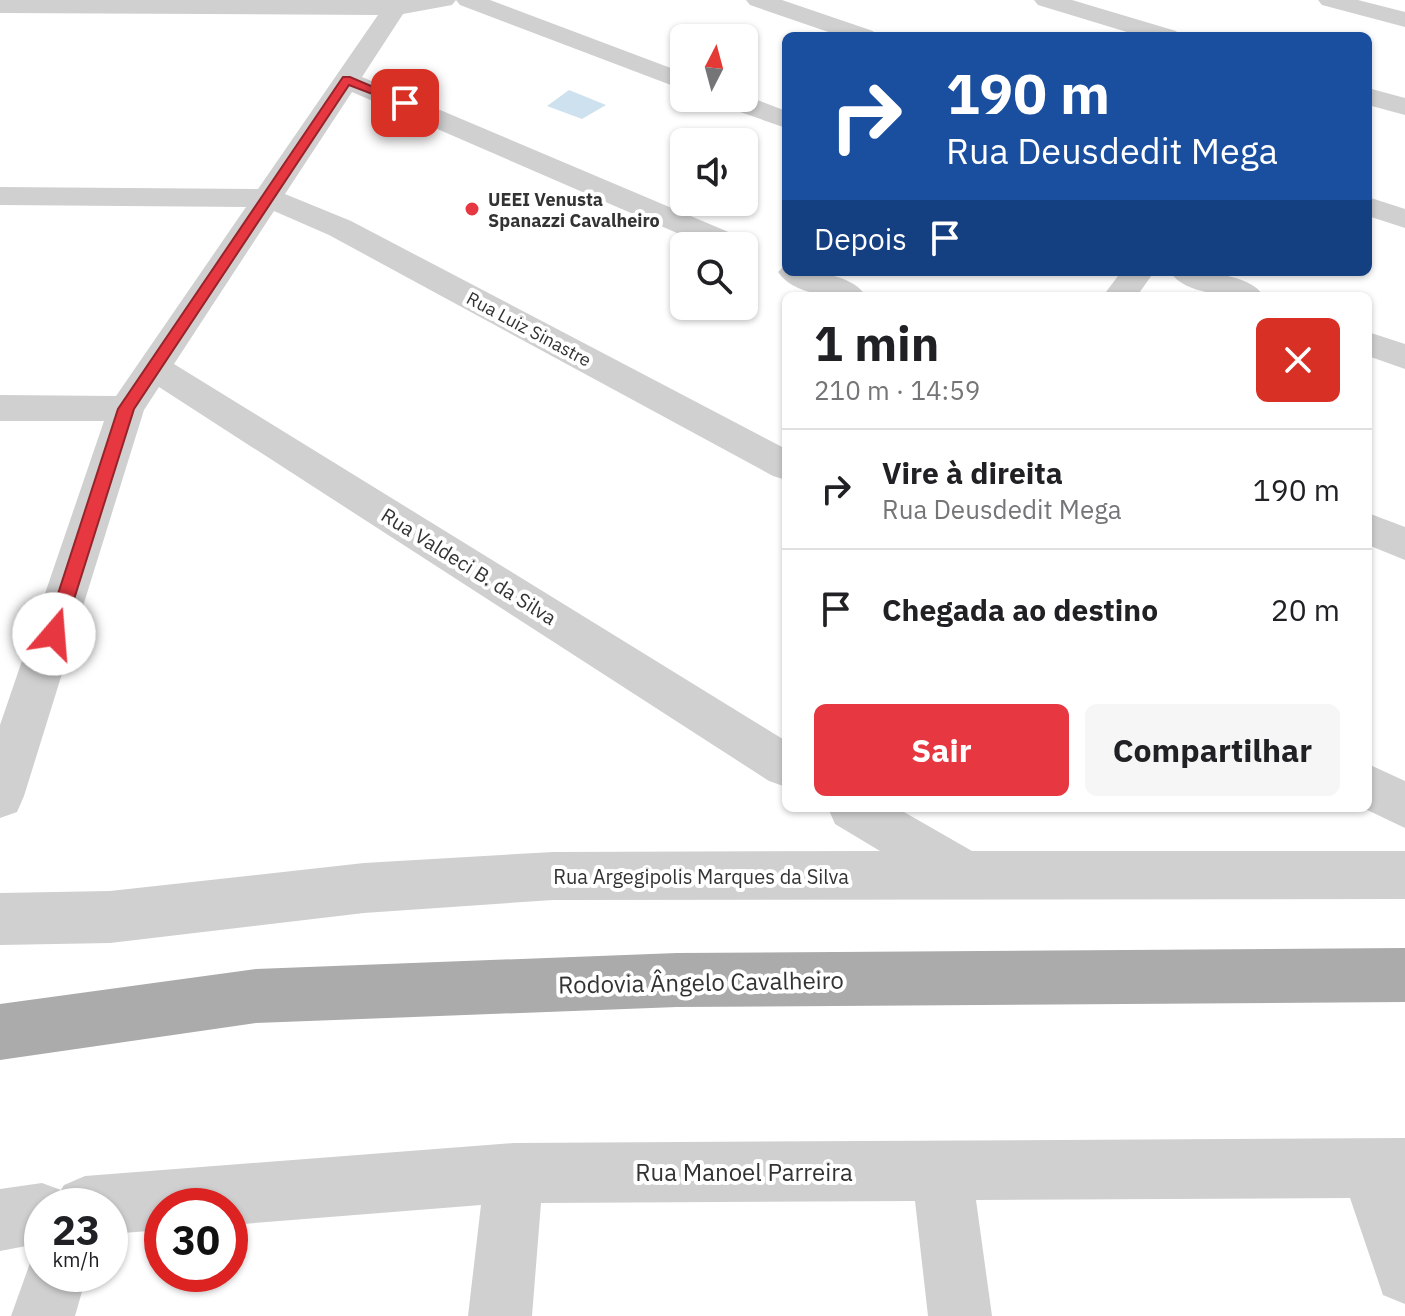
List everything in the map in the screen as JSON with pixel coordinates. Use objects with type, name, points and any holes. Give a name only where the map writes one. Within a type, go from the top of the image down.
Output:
[{"type":"main road","name":"Rodovia Ângelo Cavalheiro","points":[[0,1032],[256,996],[677,980],[1405,975]]},
{"type":"street","points":[[0,6],[397,4],[444,0]]},
{"type":"street","points":[[468,0],[670,77]]},
{"type":"street","points":[[758,0],[852,32]]},
{"type":"street","points":[[1046,0],[1154,32]]},
{"type":"street","points":[[1330,0],[1353,11],[1405,20]]},
{"type":"street","points":[[0,796],[126,409],[397,4]]},
{"type":"street","points":[[347,80],[765,259]]},
{"type":"street","points":[[1372,97],[1405,107]]},
{"type":"street","points":[[758,110],[782,119]]},
{"type":"street","points":[[0,196],[270,198]]},
{"type":"street","name":"Rua Luiz Sinastre","points":[[270,198],[340,228],[782,464]]},
{"type":"street","points":[[1372,207],[1405,219]]},
{"type":"street","points":[[804,276],[840,292]]},
{"type":"street","points":[[1196,276],[1237,292]]},
{"type":"street","points":[[1372,345],[1405,357]]},
{"type":"street","name":"Rua Valdeci B. da Silva","points":[[152,366],[782,763]]},
{"type":"street","points":[[0,408],[126,409]]},
{"type":"street","points":[[1372,530],[1405,544]]},
{"type":"street","points":[[1372,788],[1405,806]]},
{"type":"street","points":[[859,812],[965,875]]},
{"type":"street","name":"Rua Argegipolis Marques da Silva","points":[[0,919],[110,917],[364,888],[553,876],[1405,875]]},
{"type":"street","points":[[1387,1168],[1405,1273]]},
{"type":"street","name":"Rua Manoel Parreira","points":[[128,1203],[514,1173],[1387,1168]]},
{"type":"street","points":[[942,1171],[960,1316]]},
{"type":"street","points":[[500,1316],[514,1173]]},
{"type":"street","points":[[0,1220],[24,1216]]},
{"type":"street","points":[[43,1316],[50,1292]]},
{"type":"water","points":[[569,90],[606,105],[582,119],[547,106]]},
{"type":"place","name":"UEEI Venusta Spanazzi Cavalheiro","points":[[472,209]]},
{"type":"route","points":[[54,634],[126,409],[152,366],[270,198],[347,80],[405,103]]}]
